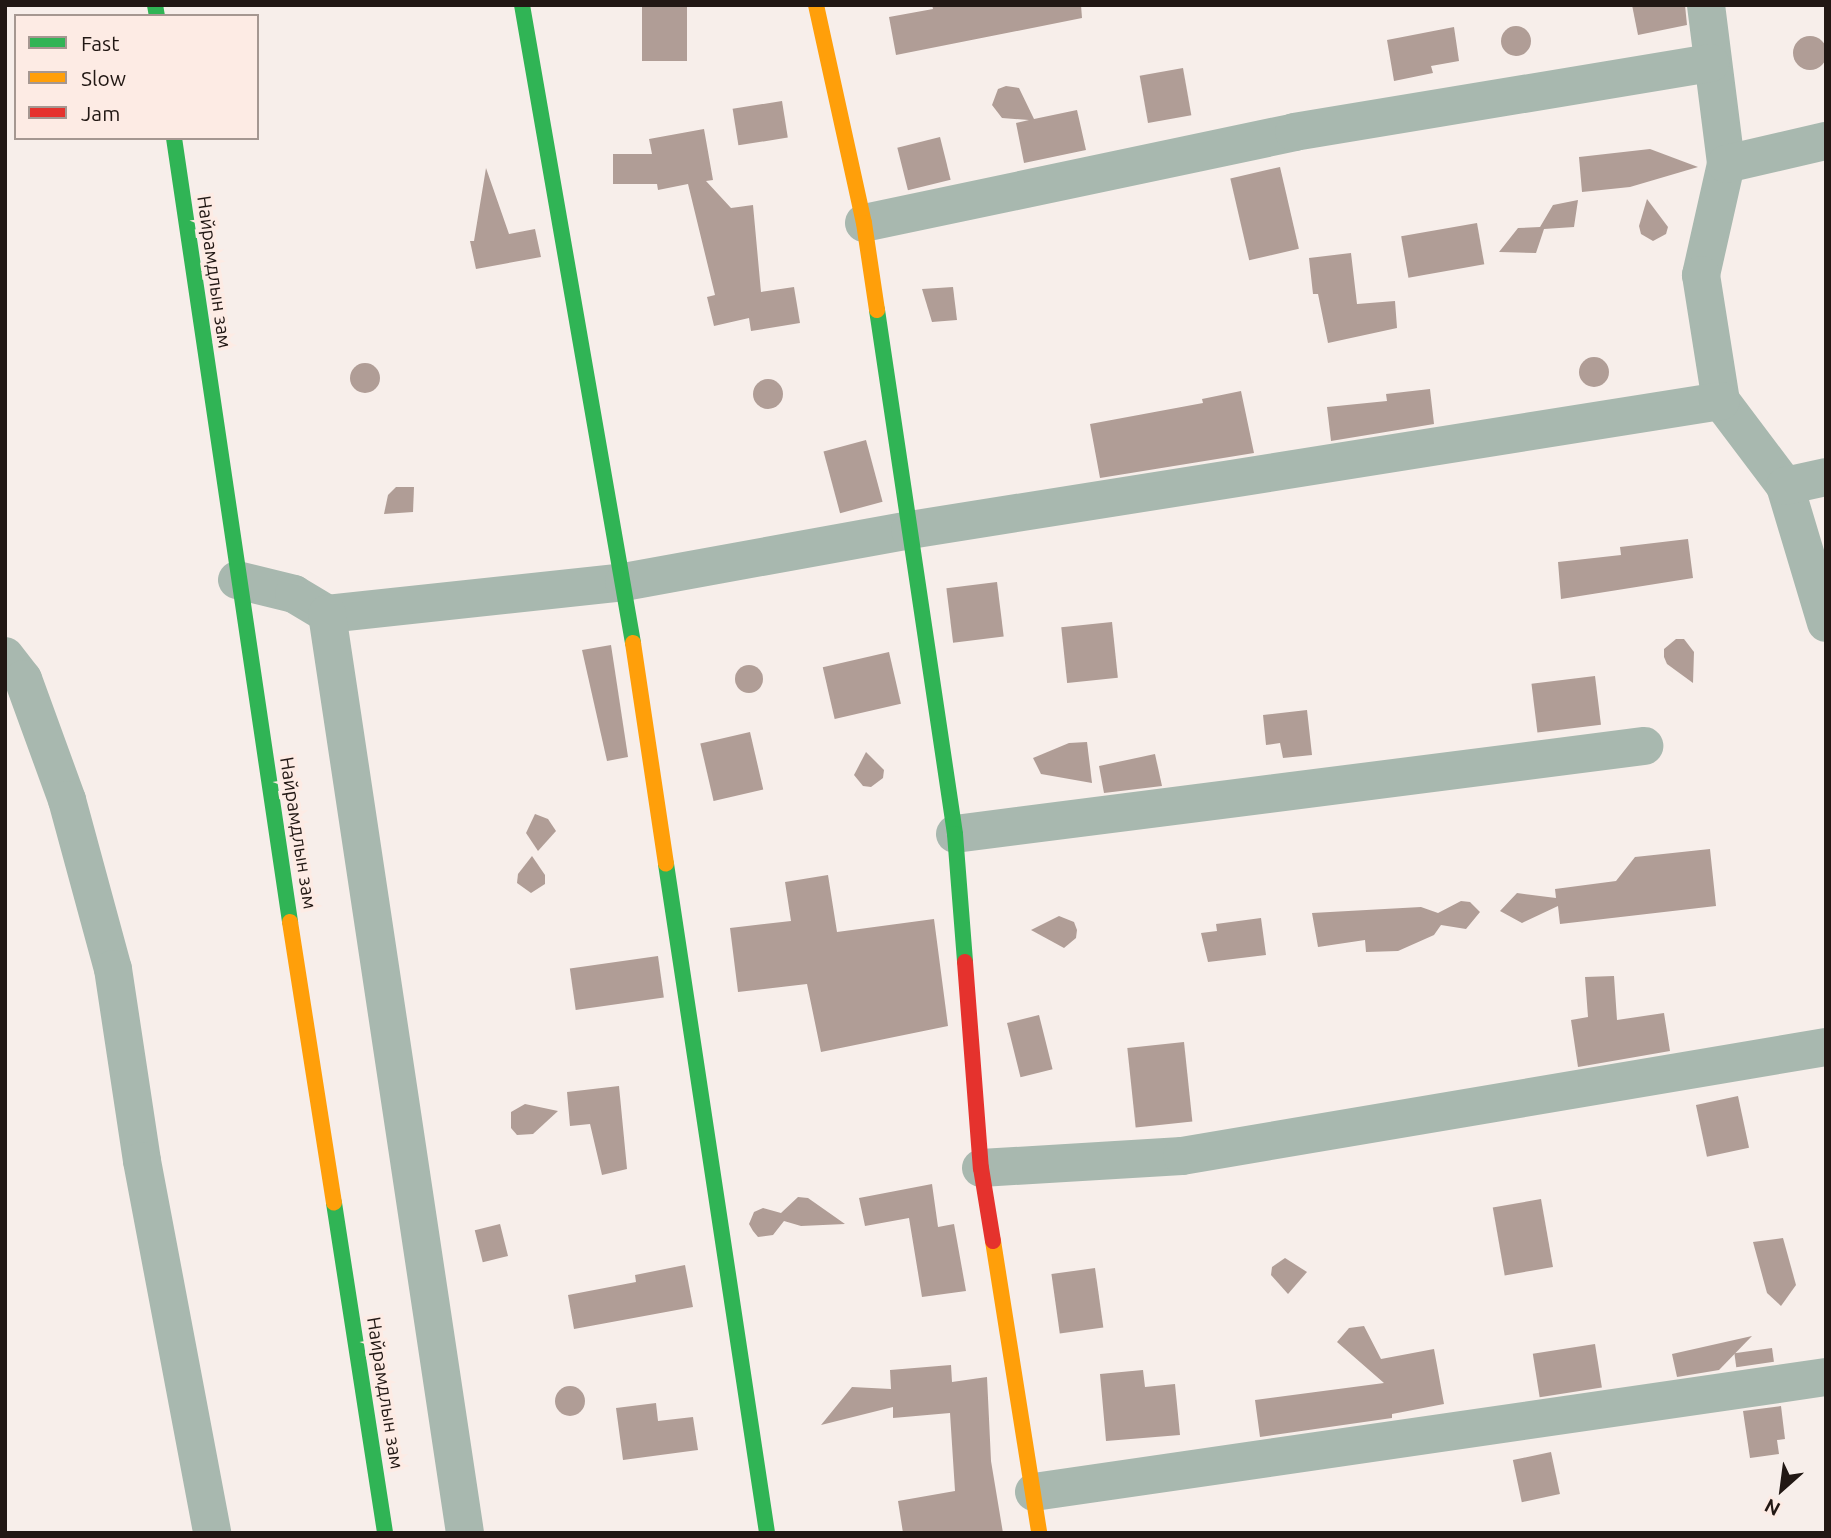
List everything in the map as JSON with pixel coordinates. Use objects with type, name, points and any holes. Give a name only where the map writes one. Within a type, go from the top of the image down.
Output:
[{"type":"street","points":[[522,5],[624,582],[767,1533]]},
{"type":"street","points":[[816,5],[864,223],[955,834],[981,1168],[1040,1533]]},
{"type":"street","points":[[1706,5],[1710,63],[1726,164],[1701,275],[1721,401],[1785,486],[1826,623]]},
{"type":"street","points":[[864,223],[1294,132],[1710,63]]},
{"type":"street","name":"Найрамдлын зам","points":[[174,140],[237,580],[386,1533]]},
{"type":"street","points":[[1726,164],[1826,141]]},
{"type":"street","points":[[237,580],[294,594],[327,614],[624,582],[910,530],[1721,401]]},
{"type":"street","points":[[1785,486],[1826,477]]},
{"type":"street","points":[[327,614],[465,1533]]},
{"type":"street","points":[[5,656],[23,679],[67,800],[113,969],[142,1161],[212,1533]]},
{"type":"street","points":[[955,834],[1644,746]]},
{"type":"street","points":[[981,1168],[1182,1156],[1826,1047]]},
{"type":"street","points":[[1034,1492],[1826,1377]]},
{"type":"building","points":[[642,5],[687,5],[687,61],[642,61]]},
{"type":"building","points":[[932,5],[1081,5],[1082,18],[896,55],[889,17],[933,9]]},
{"type":"building","points":[[1632,5],[1685,5],[1687,25],[1638,35]]},
{"type":"building","points":[[1516,26],[1522,27],[1530,35],[1530,47],[1522,55],[1516,56],[1510,55],[1502,47],[1501,41],[1502,35],[1510,27]]},
{"type":"building","points":[[1454,27],[1459,61],[1431,66],[1433,73],[1394,81],[1387,40]]},
{"type":"building","points":[[1810,36],[1822,41],[1827,53],[1822,65],[1810,70],[1798,65],[1793,53],[1798,41]]},
{"type":"building","points":[[1183,68],[1191,115],[1148,123],[1140,76]]},
{"type":"building","points":[[1006,86],[1019,88],[1034,119],[1077,110],[1086,150],[1024,163],[1016,123],[1029,120],[1002,118],[992,105],[998,89]]},
{"type":"building","points":[[782,101],[788,138],[738,145],[733,109]]},
{"type":"building","points":[[704,129],[713,180],[706,181],[731,208],[753,205],[761,292],[794,287],[800,323],[751,331],[749,318],[714,326],[707,297],[715,295],[688,184],[658,190],[657,184],[613,184],[613,154],[652,154],[649,139]]},
{"type":"building","points":[[940,137],[951,180],[908,190],[897,148]]},
{"type":"building","points":[[1650,149],[1698,167],[1630,187],[1582,192],[1579,157]]},
{"type":"building","points":[[1280,167],[1299,249],[1249,260],[1230,178]]},
{"type":"building","points":[[486,168],[509,234],[535,229],[541,257],[476,269],[470,241],[474,241]]},
{"type":"building","points":[[1647,199],[1668,227],[1666,234],[1653,241],[1641,234],[1639,226]]},
{"type":"building","points":[[1578,200],[1574,227],[1544,229],[1536,253],[1499,252],[1518,228],[1540,227],[1553,205]]},
{"type":"building","points":[[1477,223],[1484,264],[1408,278],[1401,236]]},
{"type":"building","points":[[1351,253],[1357,304],[1395,301],[1397,328],[1328,343],[1318,294],[1313,294],[1309,258]]},
{"type":"building","points":[[953,287],[957,320],[932,322],[922,289]]},
{"type":"building","points":[[1594,357],[1600,358],[1608,366],[1608,378],[1600,386],[1594,387],[1588,386],[1580,378],[1579,372],[1580,366],[1588,358]]},
{"type":"building","points":[[365,363],[371,364],[379,372],[379,384],[371,392],[365,393],[359,392],[351,384],[350,378],[351,372],[359,364]]},
{"type":"building","points":[[768,379],[774,380],[782,388],[782,400],[774,408],[768,409],[762,408],[754,400],[753,394],[754,388],[762,380]]},
{"type":"building","points":[[1430,389],[1434,424],[1331,441],[1327,407],[1387,401],[1386,394]]},
{"type":"building","points":[[1241,391],[1254,453],[1100,478],[1090,424],[1203,403],[1202,399]]},
{"type":"building","points":[[866,440],[883,502],[840,513],[823,451]]},
{"type":"building","points":[[396,487],[414,487],[413,512],[384,514],[388,495]]},
{"type":"building","points":[[1688,539],[1693,578],[1561,599],[1558,562],[1621,555],[1620,547]]},
{"type":"building","points":[[997,582],[1004,637],[953,643],[946,588]]},
{"type":"building","points":[[1112,622],[1118,678],[1067,683],[1061,627]]},
{"type":"building","points":[[1676,639],[1684,639],[1694,652],[1693,683],[1667,664],[1664,657],[1664,649]]},
{"type":"building","points":[[611,645],[628,757],[607,761],[582,650]]},
{"type":"building","points":[[889,652],[901,704],[835,719],[823,667]]},
{"type":"building","points":[[749,665],[759,669],[763,679],[759,689],[749,693],[739,689],[735,679],[739,669]]},
{"type":"building","points":[[1595,676],[1601,725],[1537,732],[1531,684]]},
{"type":"building","points":[[1307,710],[1312,755],[1283,758],[1280,743],[1266,745],[1263,715]]},
{"type":"building","points":[[750,732],[763,789],[714,801],[700,743]]},
{"type":"building","points":[[1087,742],[1092,783],[1041,774],[1033,758],[1069,743]]},
{"type":"building","points":[[866,752],[884,770],[883,778],[871,787],[863,786],[854,775]]},
{"type":"building","points":[[1155,754],[1162,786],[1104,793],[1099,766]]},
{"type":"building","points":[[535,814],[548,819],[556,831],[538,851],[526,833]]},
{"type":"building","points":[[1710,849],[1716,906],[1560,924],[1558,906],[1522,923],[1500,911],[1517,893],[1556,898],[1555,889],[1616,881],[1635,857]]},
{"type":"building","points":[[532,856],[545,875],[545,884],[531,893],[517,883],[518,874]]},
{"type":"building","points":[[828,875],[837,932],[934,919],[948,1026],[821,1052],[807,984],[738,992],[730,928],[791,921],[785,882]]},
{"type":"building","points":[[1461,901],[1470,902],[1480,912],[1466,929],[1441,925],[1434,935],[1398,951],[1366,952],[1365,940],[1318,947],[1312,913],[1421,907],[1438,913]]},
{"type":"building","points":[[1059,916],[1074,922],[1077,930],[1076,938],[1064,948],[1031,930]]},
{"type":"building","points":[[1261,918],[1266,955],[1208,962],[1201,933],[1217,931],[1216,924]]},
{"type":"building","points":[[658,956],[664,998],[576,1010],[570,968]]},
{"type":"building","points":[[1614,976],[1617,1020],[1664,1013],[1670,1051],[1578,1067],[1571,1020],[1588,1017],[1585,977]]},
{"type":"building","points":[[1039,1015],[1053,1069],[1021,1077],[1007,1023]]},
{"type":"building","points":[[1184,1042],[1192,1122],[1136,1128],[1127,1048]]},
{"type":"building","points":[[619,1086],[627,1169],[602,1175],[590,1124],[570,1126],[567,1092]]},
{"type":"building","points":[[1738,1096],[1749,1148],[1707,1157],[1696,1105]]},
{"type":"building","points":[[525,1104],[558,1111],[533,1134],[517,1135],[511,1128],[511,1112]]},
{"type":"building","points":[[932,1184],[938,1227],[954,1224],[966,1291],[922,1297],[909,1218],[865,1226],[859,1198]]},
{"type":"building","points":[[798,1197],[808,1198],[845,1224],[801,1226],[784,1221],[773,1235],[758,1237],[749,1224],[754,1212],[763,1208],[781,1213]]},
{"type":"building","points":[[1541,1199],[1553,1267],[1505,1275],[1493,1208]]},
{"type":"building","points":[[500,1224],[508,1256],[483,1262],[475,1230]]},
{"type":"building","points":[[1783,1238],[1796,1285],[1781,1306],[1767,1293],[1753,1242]]},
{"type":"building","points":[[1285,1258],[1307,1272],[1288,1294],[1271,1275],[1272,1267]]},
{"type":"building","points":[[685,1265],[693,1307],[574,1329],[568,1295],[636,1282],[635,1275]]},
{"type":"building","points":[[1095,1268],[1103,1327],[1060,1334],[1051,1274]]},
{"type":"building","points":[[1364,1326],[1381,1359],[1434,1349],[1444,1404],[1392,1414],[1392,1418],[1260,1437],[1255,1400],[1384,1383],[1337,1342],[1349,1328]]},
{"type":"building","points":[[1752,1336],[1719,1370],[1677,1377],[1672,1354]]},
{"type":"building","points":[[1595,1344],[1602,1387],[1540,1397],[1533,1354]]},
{"type":"building","points":[[1772,1348],[1774,1362],[1736,1367],[1734,1353]]},
{"type":"building","points":[[951,1365],[952,1382],[987,1377],[991,1461],[1003,1533],[903,1533],[898,1501],[955,1491],[950,1413],[893,1418],[893,1407],[821,1425],[852,1387],[891,1389],[890,1370]]},
{"type":"building","points":[[1143,1370],[1145,1387],[1175,1384],[1180,1435],[1106,1441],[1100,1374]]},
{"type":"building","points":[[570,1386],[581,1390],[585,1401],[581,1412],[570,1416],[559,1412],[555,1401],[559,1390]]},
{"type":"building","points":[[656,1403],[658,1421],[693,1417],[698,1450],[623,1460],[616,1408]]},
{"type":"building","points":[[1781,1406],[1785,1439],[1777,1440],[1779,1454],[1750,1458],[1743,1411]]},
{"type":"building","points":[[1551,1452],[1560,1494],[1522,1502],[1513,1460]]},
{"type":"traffic: fast","points":[[155,5],[157,14]]},
{"type":"traffic: fast","points":[[522,5],[633,643]]},
{"type":"traffic: fast","points":[[174,140],[290,922]]},
{"type":"traffic: fast","points":[[877,310],[955,834],[965,962]]},
{"type":"traffic: fast","points":[[666,864],[767,1533]]},
{"type":"traffic: fast","points":[[334,1203],[385,1533]]},
{"type":"traffic: slow","points":[[816,5],[864,223],[877,310]]},
{"type":"traffic: slow","points":[[633,643],[666,864]]},
{"type":"traffic: slow","points":[[290,922],[334,1203]]},
{"type":"traffic: slow","points":[[993,1241],[1039,1533]]},
{"type":"traffic: jam","points":[[965,962],[981,1168],[993,1241]]}]
